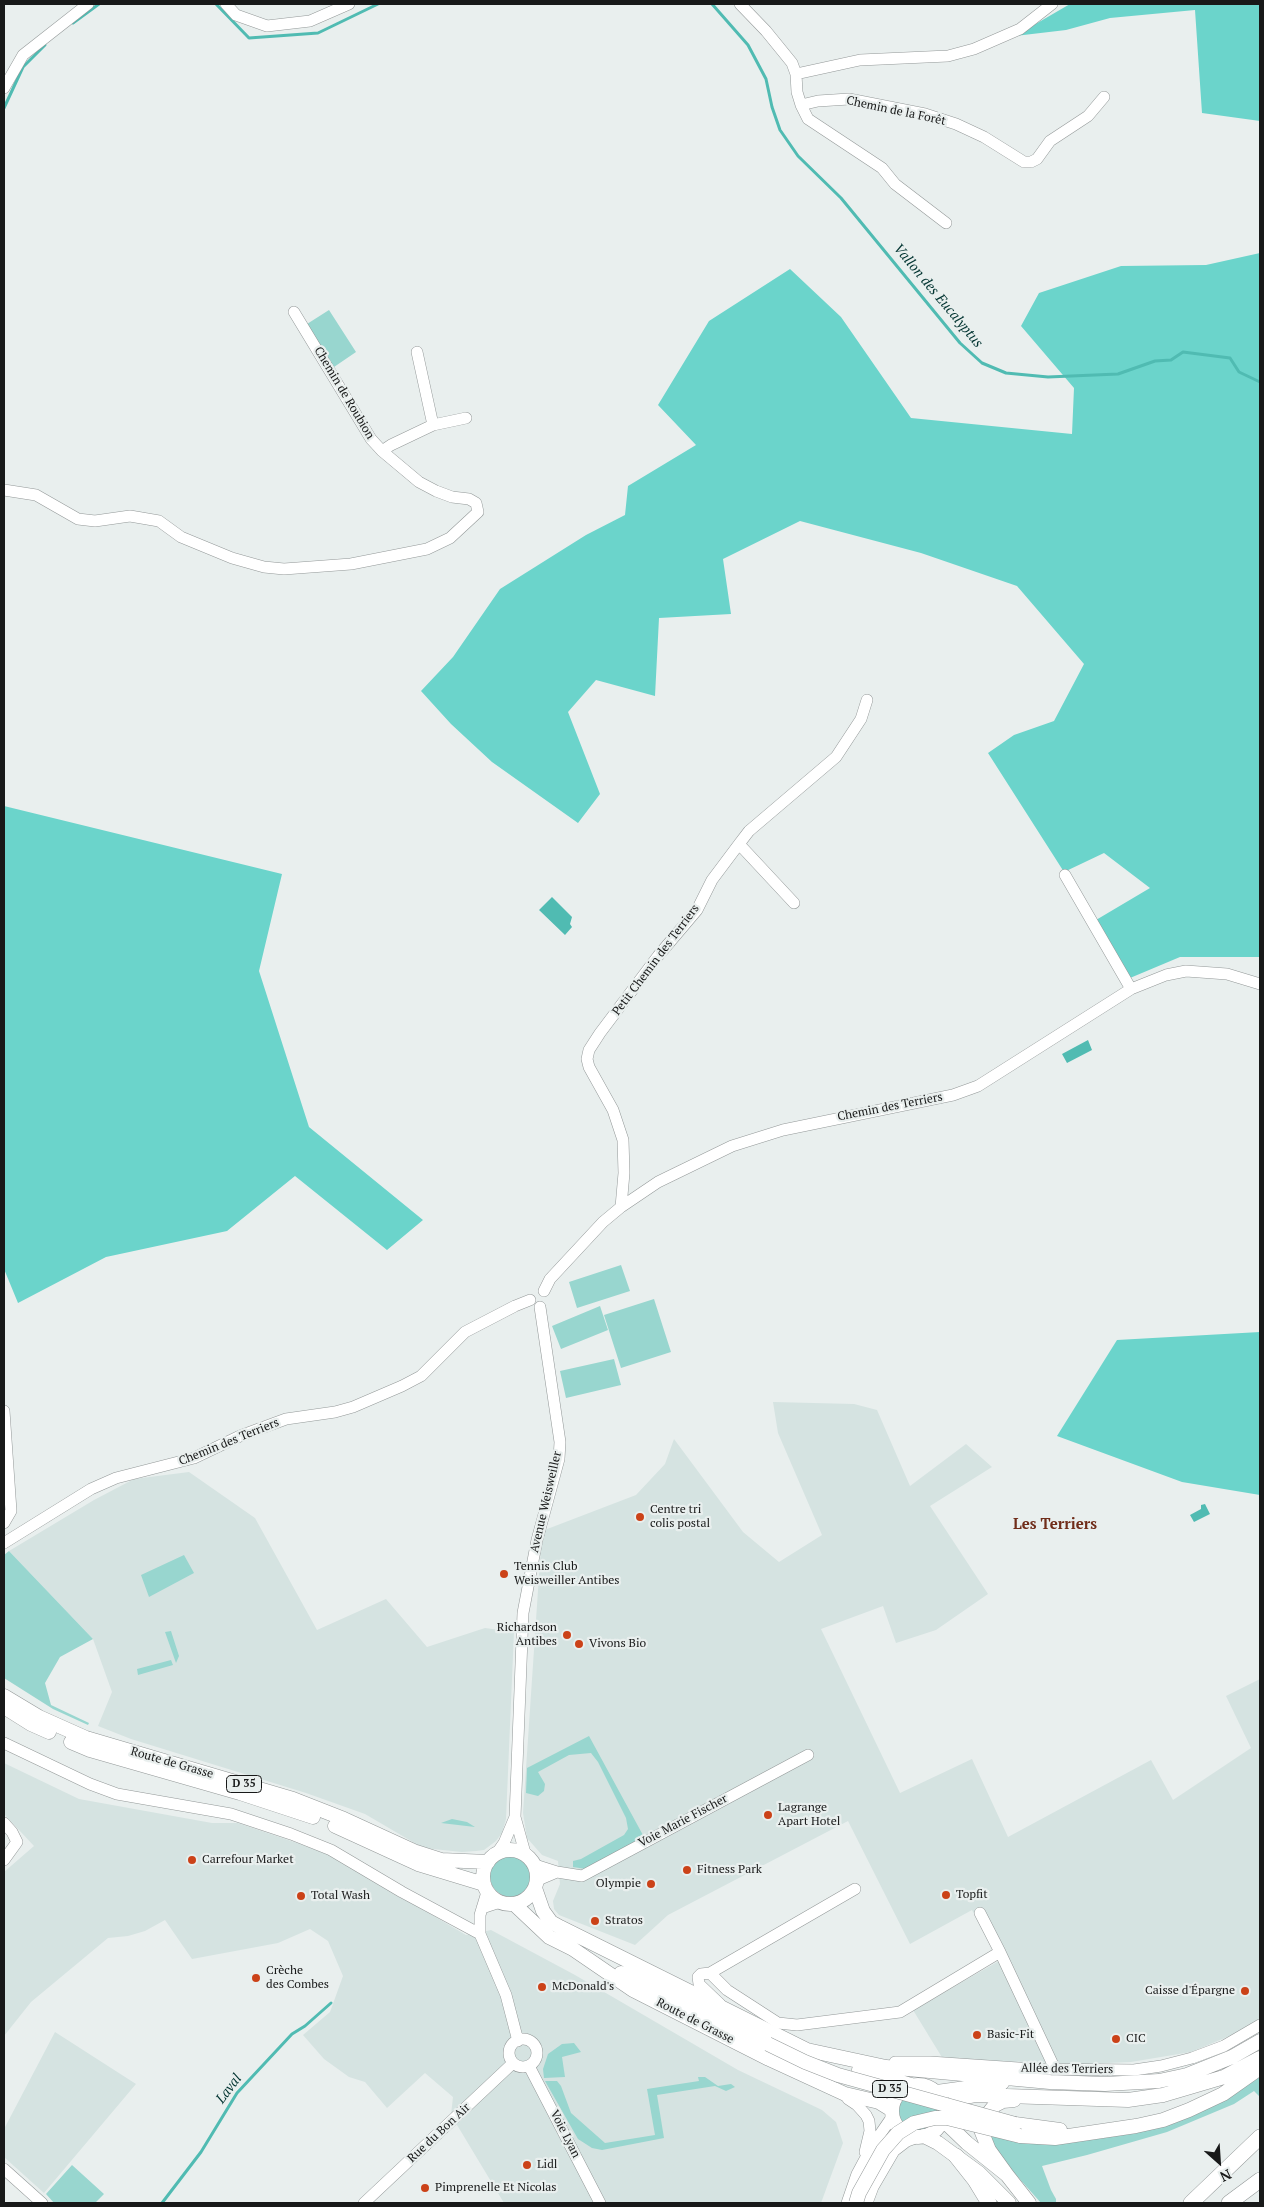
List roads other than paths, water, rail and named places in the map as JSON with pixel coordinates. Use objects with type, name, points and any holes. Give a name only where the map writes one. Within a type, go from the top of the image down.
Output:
[{"type":"highway","points":[[1190,2203],[1260,2137]]},
{"type":"highway","points":[[956,2156],[975,2180],[988,2203]]},
{"type":"highway","points":[[1229,2203],[1260,2180]]},
{"type":"main road","name":"Route de Grasse","points":[[4,1696],[38,1717],[86,1738],[293,1799],[352,1822],[416,1852],[441,1860],[492,1857]]},
{"type":"main road","name":"Route de Grasse","points":[[4,1708],[31,1724],[90,1750],[240,1793],[295,1811],[343,1829],[418,1864],[486,1888]]},
{"type":"main road","points":[[511,1849],[525,1853],[535,1865],[536,1884],[522,1901],[507,1903],[486,1888],[483,1876],[492,1857],[511,1849]]},
{"type":"main road","name":"Route de Grasse","points":[[536,1884],[542,1911],[551,1922],[560,1927],[807,2050],[836,2063],[911,2085]]},
{"type":"main road","name":"Route de Grasse","points":[[507,1903],[549,1937],[573,1950],[633,1990],[769,2060],[845,2094],[879,2102],[892,2114]]},
{"type":"main road","name":"D 35","points":[[573,1950],[805,2062],[838,2075],[1018,2130],[1101,2131],[1136,2126],[1189,2110],[1223,2094],[1260,2068]]},
{"type":"main road","points":[[807,2050],[866,2064],[1052,2075],[1105,2084],[1159,2081],[1210,2067],[1260,2041]]},
{"type":"main road","points":[[921,2137],[936,2130],[944,2115],[961,2098],[976,2094],[1128,2100],[1162,2095],[1224,2077],[1260,2058]]},
{"type":"main road","points":[[937,2092],[1052,2075]]},
{"type":"main road","points":[[1007,2175],[967,2143],[944,2115],[944,2102],[937,2092],[922,2084],[911,2085],[897,2094],[892,2114],[902,2131],[921,2137],[956,2156],[980,2173],[1009,2203]]},
{"type":"main road","points":[[1029,2203],[1007,2175],[983,2139],[981,2130],[984,2119],[989,2111],[1003,2101],[1062,2098]]},
{"type":"main road","points":[[856,2203],[859,2193],[883,2150],[891,2139],[914,2123],[934,2118],[948,2118],[1018,2130]]},
{"type":"street","points":[[4,88],[23,55],[88,4]]},
{"type":"street","points":[[226,4],[236,15],[267,26],[310,20],[349,4]]},
{"type":"street","points":[[740,4],[766,31],[792,64],[796,74],[797,92],[808,119],[882,168],[895,184],[946,223]]},
{"type":"street","points":[[796,74],[860,60],[948,56],[974,48],[1020,29],[1052,4]]},
{"type":"street","name":"Chemin de la Forêt","points":[[801,104],[849,99],[925,114],[956,124],[984,137],[1024,162],[1031,162],[1038,159],[1050,141],[1059,133],[1088,116],[1104,97]]},
{"type":"street","name":"Chemin de Roubion","points":[[4,490],[36,495],[78,519],[95,521],[130,516],[159,521],[181,537],[232,558],[264,567],[284,569],[351,564],[427,549],[450,538],[478,512],[476,503],[469,499],[436,491],[419,482],[382,451],[371,439],[294,312]]},
{"type":"street","points":[[417,352],[433,425]]},
{"type":"street","points":[[382,451],[391,444],[433,425],[466,418]]},
{"type":"street","name":"Petit Chemin des Terriers","points":[[621,1208],[624,1165],[623,1140],[612,1110],[589,1067],[587,1059],[589,1050],[600,1032],[652,963],[696,910],[712,880],[738,844],[749,831],[836,757],[860,719],[867,700]]},
{"type":"street","points":[[738,844],[794,903]]},
{"type":"street","points":[[1065,876],[1131,989]]},
{"type":"street","name":"Chemin des Terriers","points":[[4,1543],[91,1489],[116,1478],[194,1458],[246,1434],[286,1419],[335,1412],[353,1407],[421,1376],[465,1332],[515,1306],[535,1304],[534,1291],[544,1291],[550,1278],[603,1222],[658,1182],[702,1160],[754,1139],[834,1118],[953,1095],[978,1086],[1131,989],[1166,975],[1186,971],[1227,974],[1260,984]]},
{"type":"street","name":"Avenue Weisweiller","points":[[525,1853],[515,1817],[524,1613],[537,1540],[559,1454],[560,1442],[535,1304]]},
{"type":"street","points":[[4,1411],[11,1511],[4,1523]]},
{"type":"street","points":[[4,1743],[90,1784],[117,1794],[231,1814],[291,1834],[331,1850],[394,1888],[480,1934]]},
{"type":"street","name":"Voie Marie Fischer","points":[[535,1865],[557,1872],[582,1876],[808,1755]]},
{"type":"street","name":"Avenue Weisweiller","points":[[492,1857],[504,1843],[515,1817]]},
{"type":"street","points":[[4,1823],[12,1832],[17,1842],[4,1860]]},
{"type":"street","points":[[536,1884],[557,1872]]},
{"type":"street","points":[[486,1888],[479,1923],[480,1934],[506,1995],[518,2041]]},
{"type":"street","points":[[725,2009],[699,1984],[698,1977],[855,1889]]},
{"type":"street","points":[[482,1908],[491,1904],[507,1903]]},
{"type":"street","points":[[980,1914],[1000,1952],[1052,2075]]},
{"type":"street","points":[[705,1974],[778,2023],[797,2025],[900,2012],[1000,1952]]},
{"type":"street","name":"Allée des Terriers","points":[[866,2064],[930,2062],[1052,2075],[1134,2070],[1161,2066],[1192,2058],[1224,2046],[1260,2025]]},
{"type":"street","points":[[525,2039],[532,2042],[537,2049],[537,2056],[529,2066],[521,2067],[510,2058],[510,2051],[518,2041],[525,2039]]},
{"type":"street","name":"Rue du Bon Air","points":[[364,2203],[514,2063]]},
{"type":"street","name":"Voie Lyan","points":[[529,2066],[600,2203]]},
{"type":"street","points":[[845,2094],[848,2100],[857,2105],[869,2121],[870,2131],[863,2164]]},
{"type":"street","points":[[847,2203],[863,2164],[892,2114]]},
{"type":"street","points":[[867,2203],[873,2187],[894,2151],[907,2141],[921,2137]]},
{"type":"street","points":[[4,2169],[42,2203]]},
{"type":"waterway","name":"Vallon des Eucalyptus","points":[[73,23],[99,4]]},
{"type":"waterway","name":"Vallon des Eucalyptus","points":[[216,4],[249,38],[318,33],[378,4]]},
{"type":"waterway","name":"Vallon des Eucalyptus","points":[[712,4],[748,45],[766,79],[772,107],[780,130],[798,156],[841,198],[960,343],[982,363],[1006,373],[1048,377],[1118,374],[1155,361],[1171,360],[1183,352],[1230,358],[1239,372],[1260,382]]},
{"type":"waterway","name":"Vallon des Eucalyptus","points":[[4,108],[23,67],[45,45]]},
{"type":"waterway","name":"Laval","points":[[162,2203],[201,2152],[237,2093],[292,2034],[305,2026],[331,2003]]},
{"type":"place","name":"Centre tri colis postal","points":[[640,1517]]},
{"type":"place","name":"Tennis Club Weisweiller Antibes","points":[[504,1574]]},
{"type":"place","name":"Richardson Antibes","points":[[567,1635]]},
{"type":"place","name":"Vivons Bio","points":[[579,1644]]},
{"type":"place","name":"Lagrange Apart Hotel","points":[[768,1815]]},
{"type":"place","name":"Carrefour Market","points":[[192,1860]]},
{"type":"place","name":"Fitness Park","points":[[687,1870]]},
{"type":"place","name":"Olympie","points":[[651,1884]]},
{"type":"place","name":"Topfit","points":[[946,1895]]},
{"type":"place","name":"Total Wash","points":[[301,1896]]},
{"type":"place","name":"Stratos","points":[[595,1921]]},
{"type":"place","name":"Crèche des Combes","points":[[256,1978]]},
{"type":"place","name":"McDonald's","points":[[542,1987]]},
{"type":"place","name":"Caisse d'Épargne","points":[[1245,1991]]},
{"type":"place","name":"Basic-Fit","points":[[977,2035]]},
{"type":"place","name":"CIC","points":[[1116,2039]]},
{"type":"place","name":"Lidl","points":[[527,2165]]},
{"type":"place","name":"Pimprenelle Et Nicolas","points":[[425,2188]]},
{"type":"district","name":"Les Terriers","points":[[1055,1525]]}]
